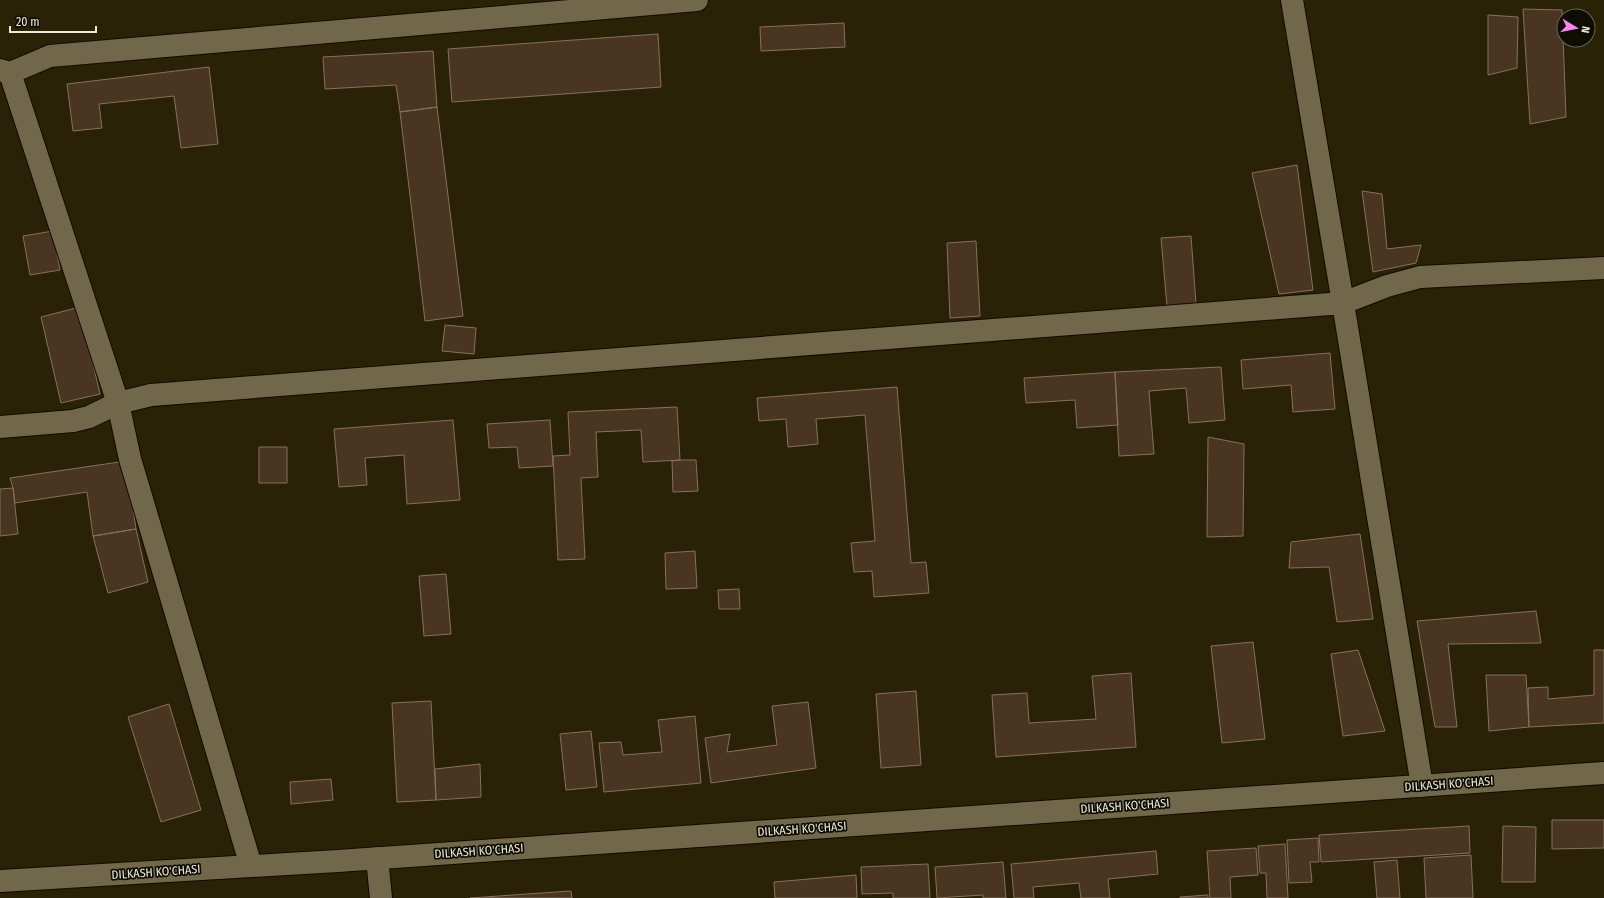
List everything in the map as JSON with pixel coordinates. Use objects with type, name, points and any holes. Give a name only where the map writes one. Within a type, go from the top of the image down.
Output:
[{"type":"street","points":[[251,866],[130,459],[118,403],[5,72],[50,56],[697,0]]},
{"type":"street","points":[[1292,0],[1344,303],[1422,786]]},
{"type":"street","points":[[0,427],[73,421],[89,417],[118,403],[151,394],[1344,303],[1387,286],[1420,277],[1604,268]]},
{"type":"street","name":"DILKASH KO'CHASI","points":[[0,881],[377,858],[1604,773]]},
{"type":"street","points":[[377,858],[381,898]]},
{"type":"building","points":[[1523,9],[1556,10],[1556,48],[1563,48],[1566,117],[1530,124]]},
{"type":"building","points":[[1488,15],[1518,17],[1517,68],[1488,75]]},
{"type":"building","points":[[844,23],[845,47],[761,51],[760,27]]},
{"type":"building","points":[[658,34],[661,87],[452,102],[448,49]]},
{"type":"building","points":[[433,51],[437,107],[400,112],[396,85],[325,89],[323,57]]},
{"type":"building","points":[[209,67],[218,144],[181,148],[174,96],[99,104],[102,128],[73,131],[67,84]]},
{"type":"building","points":[[437,107],[463,316],[425,321],[400,112]]},
{"type":"building","points":[[1297,165],[1313,290],[1279,294],[1252,173]]},
{"type":"building","points":[[1362,191],[1382,194],[1387,249],[1421,245],[1416,263],[1373,272]]},
{"type":"building","points":[[53,231],[60,270],[30,275],[23,236]]},
{"type":"building","points":[[1191,236],[1196,304],[1167,306],[1161,238]]},
{"type":"building","points":[[976,241],[980,316],[950,318],[947,243]]},
{"type":"building","points":[[80,307],[100,394],[61,403],[41,317]]},
{"type":"building","points":[[445,325],[476,328],[474,354],[442,351]]},
{"type":"building","points":[[1330,353],[1335,409],[1293,412],[1291,385],[1243,389],[1241,360]]},
{"type":"building","points":[[1221,367],[1225,420],[1189,423],[1186,388],[1149,391],[1154,454],[1119,456],[1115,372]]},
{"type":"building","points":[[1115,372],[1118,425],[1077,428],[1075,400],[1026,403],[1024,378]]},
{"type":"building","points":[[897,387],[911,563],[926,562],[929,593],[874,597],[872,571],[854,572],[851,543],[875,541],[865,415],[816,419],[818,444],[788,447],[786,419],[759,421],[757,398]]},
{"type":"building","points":[[677,407],[680,460],[643,462],[641,430],[596,432],[598,477],[581,478],[585,559],[558,560],[553,456],[570,455],[568,412]]},
{"type":"building","points":[[453,420],[460,500],[407,504],[404,455],[365,458],[367,485],[339,487],[334,429]]},
{"type":"building","points":[[550,420],[553,466],[519,468],[517,447],[489,448],[487,424]]},
{"type":"building","points":[[1208,437],[1244,444],[1243,536],[1207,537]]},
{"type":"building","points":[[259,447],[287,447],[287,483],[259,483]]},
{"type":"building","points":[[696,460],[698,491],[673,492],[672,461]]},
{"type":"building","points":[[126,461],[136,529],[93,536],[87,492],[15,503],[10,478]]},
{"type":"building","points":[[13,488],[18,534],[0,536],[0,489]]},
{"type":"building","points":[[136,529],[148,582],[108,593],[93,536]]},
{"type":"building","points":[[1360,534],[1373,619],[1337,622],[1329,567],[1289,568],[1291,542]]},
{"type":"building","points":[[695,551],[697,588],[666,589],[665,553]]},
{"type":"building","points":[[446,574],[451,634],[424,636],[419,576]]},
{"type":"building","points":[[739,589],[740,609],[719,609],[718,590]]},
{"type":"building","points":[[1536,611],[1541,643],[1448,644],[1457,727],[1435,727],[1417,621]]},
{"type":"building","points":[[1253,642],[1265,739],[1222,743],[1211,646]]},
{"type":"building","points":[[1358,650],[1385,731],[1343,736],[1331,654]]},
{"type":"building","points":[[1594,650],[1604,650],[1604,723],[1529,727],[1528,688],[1548,687],[1548,699],[1594,695]]},
{"type":"building","points":[[1131,673],[1136,747],[996,757],[992,695],[1027,693],[1029,723],[1096,719],[1092,676]]},
{"type":"building","points":[[1486,675],[1526,675],[1529,727],[1489,731]]},
{"type":"building","points":[[916,691],[921,765],[881,768],[876,694]]},
{"type":"building","points":[[431,701],[436,800],[397,802],[392,703]]},
{"type":"building","points":[[808,702],[816,768],[711,783],[705,738],[730,734],[727,752],[777,745],[772,706]]},
{"type":"building","points":[[169,704],[201,810],[161,822],[128,717]]},
{"type":"building","points":[[695,716],[701,783],[604,792],[599,743],[621,742],[623,755],[662,752],[658,720]]},
{"type":"building","points":[[591,731],[597,787],[566,790],[560,734]]},
{"type":"building","points":[[480,764],[481,797],[436,800],[435,769]]},
{"type":"building","points":[[331,779],[333,800],[291,804],[290,782]]},
{"type":"building","points":[[1552,820],[1604,820],[1604,848],[1552,849]]},
{"type":"building","points":[[1469,826],[1470,853],[1321,862],[1319,835]]},
{"type":"building","points":[[1503,826],[1536,827],[1535,882],[1502,882]]},
{"type":"building","points":[[1318,838],[1319,862],[1310,862],[1312,882],[1289,883],[1287,840]]},
{"type":"building","points":[[1285,844],[1288,898],[1267,898],[1266,873],[1260,873],[1258,846]]},
{"type":"building","points":[[1256,848],[1258,875],[1230,877],[1231,898],[1210,898],[1207,851]]},
{"type":"building","points":[[1156,851],[1158,874],[1108,879],[1110,898],[1081,898],[1079,883],[1033,887],[1034,898],[1014,898],[1011,864]]},
{"type":"building","points":[[1471,855],[1473,898],[1426,898],[1424,858]]},
{"type":"building","points":[[1397,860],[1400,898],[1377,898],[1374,862]]},
{"type":"building","points":[[1003,862],[1006,898],[983,898],[983,895],[937,898],[935,867]]},
{"type":"building","points":[[928,864],[930,898],[893,898],[893,893],[862,894],[861,867]]},
{"type":"building","points":[[856,875],[857,898],[775,898],[774,882]]},
{"type":"building","points":[[571,891],[572,898],[470,898]]},
{"type":"building","points":[[1208,895],[1208,898],[1180,898],[1180,897]]}]
